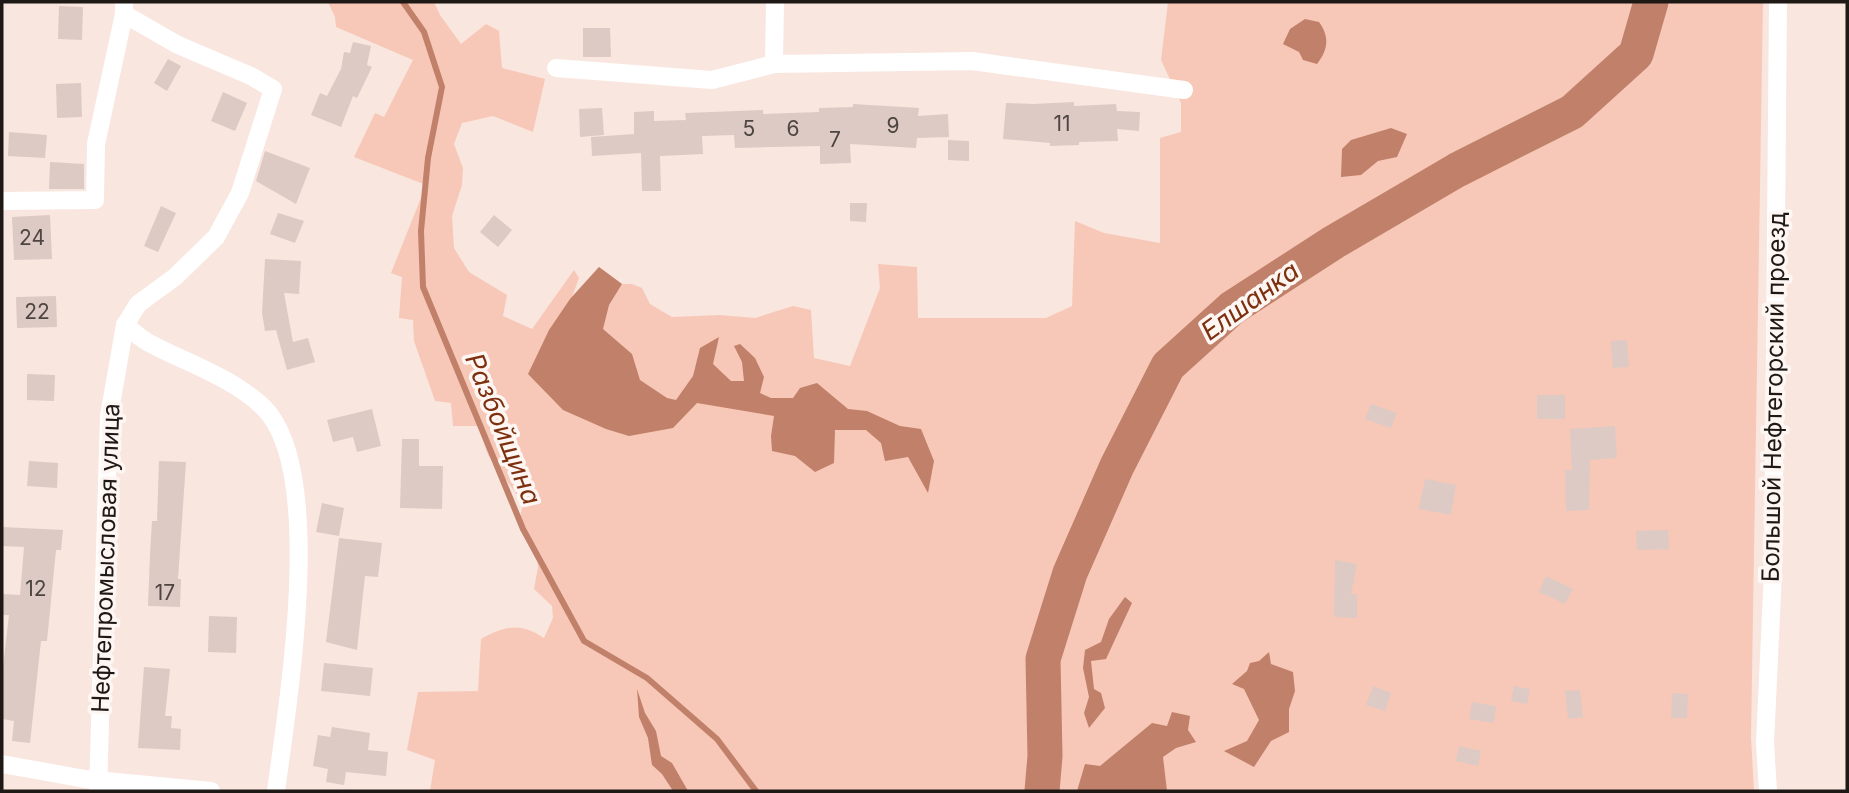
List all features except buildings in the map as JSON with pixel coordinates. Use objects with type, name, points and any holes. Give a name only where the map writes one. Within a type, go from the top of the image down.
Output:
[{"type":"street","points":[[774,64],[775,2]]},
{"type":"street","name":"Большой Нефтегорский проезд","points":[[1768,791],[1765,743],[1773,572],[1778,2]]},
{"type":"street","points":[[2,201],[95,200],[96,144],[124,8],[178,45],[251,76],[273,89],[240,194],[216,237],[176,277],[138,304],[125,325],[148,342],[227,381],[263,407],[281,433],[291,466],[299,564],[293,663],[276,791]]},
{"type":"street","points":[[556,68],[712,80],[774,64],[972,61],[1184,90]]},
{"type":"street","name":"Нефтепромысловая улица","points":[[97,786],[109,416],[125,325]]},
{"type":"street","points":[[2,764],[97,786],[211,791]]},
{"type":"shaded area","points":[[328,2],[434,2],[461,44],[486,24],[499,31],[502,68],[545,79],[533,132],[493,116],[462,123],[454,144],[463,168],[462,185],[452,216],[454,248],[469,272],[507,295],[503,316],[532,329],[574,270],[579,278],[572,297],[599,267],[622,284],[642,288],[650,304],[672,317],[719,315],[755,318],[793,306],[811,310],[814,358],[850,366],[880,288],[878,264],[917,267],[918,318],[1046,318],[1072,306],[1075,221],[1104,233],[1160,243],[1160,138],[1181,132],[1181,103],[1161,60],[1168,2],[1763,2],[1751,737],[1754,791],[430,791],[435,760],[407,750],[418,692],[478,691],[481,639],[512,628],[527,630],[544,638],[553,618],[552,606],[534,589],[538,567],[537,553],[526,537],[520,518],[523,503],[488,455],[478,426],[453,426],[451,403],[435,401],[414,341],[413,320],[399,318],[402,277],[391,273],[426,185],[354,157],[375,113],[384,117],[413,60],[336,27]]},
{"type":"shaded area","points":[[1305,19],[1319,22],[1325,33],[1324,54],[1317,64],[1303,60],[1299,52],[1283,44],[1290,29]]},
{"type":"shaded area","points":[[1391,128],[1407,134],[1397,157],[1378,161],[1361,175],[1341,177],[1342,149],[1351,140]]},
{"type":"shaded area","points":[[599,267],[622,284],[609,305],[603,329],[632,354],[640,380],[667,398],[676,400],[693,376],[700,348],[719,337],[713,364],[731,381],[744,381],[742,362],[734,346],[740,344],[755,358],[764,377],[760,393],[771,398],[793,398],[800,388],[817,383],[848,409],[867,411],[900,426],[921,429],[934,461],[928,493],[908,457],[885,461],[881,443],[866,430],[835,430],[834,463],[815,472],[795,456],[772,451],[774,416],[697,403],[673,428],[629,436],[563,410],[528,374],[549,330],[570,299]]},
{"type":"shaded area","points":[[1125,597],[1132,603],[1106,659],[1091,661],[1094,689],[1101,693],[1105,708],[1089,728],[1084,713],[1089,697],[1083,668],[1085,650],[1101,642],[1109,619]]},
{"type":"shaded area","points":[[1269,652],[1271,664],[1293,672],[1295,691],[1289,709],[1289,732],[1271,741],[1254,767],[1224,751],[1247,741],[1259,720],[1244,689],[1232,684],[1247,671],[1250,663],[1259,661]]},
{"type":"shaded area","points":[[637,689],[645,713],[656,731],[661,756],[672,763],[688,791],[673,791],[662,774],[652,765],[648,738],[639,717]]},
{"type":"shaded area","points":[[1172,712],[1190,716],[1188,730],[1196,742],[1176,748],[1163,757],[1167,791],[1077,791],[1085,764],[1100,766],[1152,723],[1167,726]]},
{"type":"waterway","name":"Разбойщина","points":[[403,2],[424,32],[442,87],[428,158],[421,231],[423,287],[523,529],[584,641],[647,678],[717,739],[756,791]]},
{"type":"waterway","name":"Елшанка","points":[[1042,791],[1045,756],[1043,659],[1070,573],[1117,466],[1168,366],[1232,308],[1334,242],[1457,170],[1572,112],[1636,54],[1651,2]]}]
